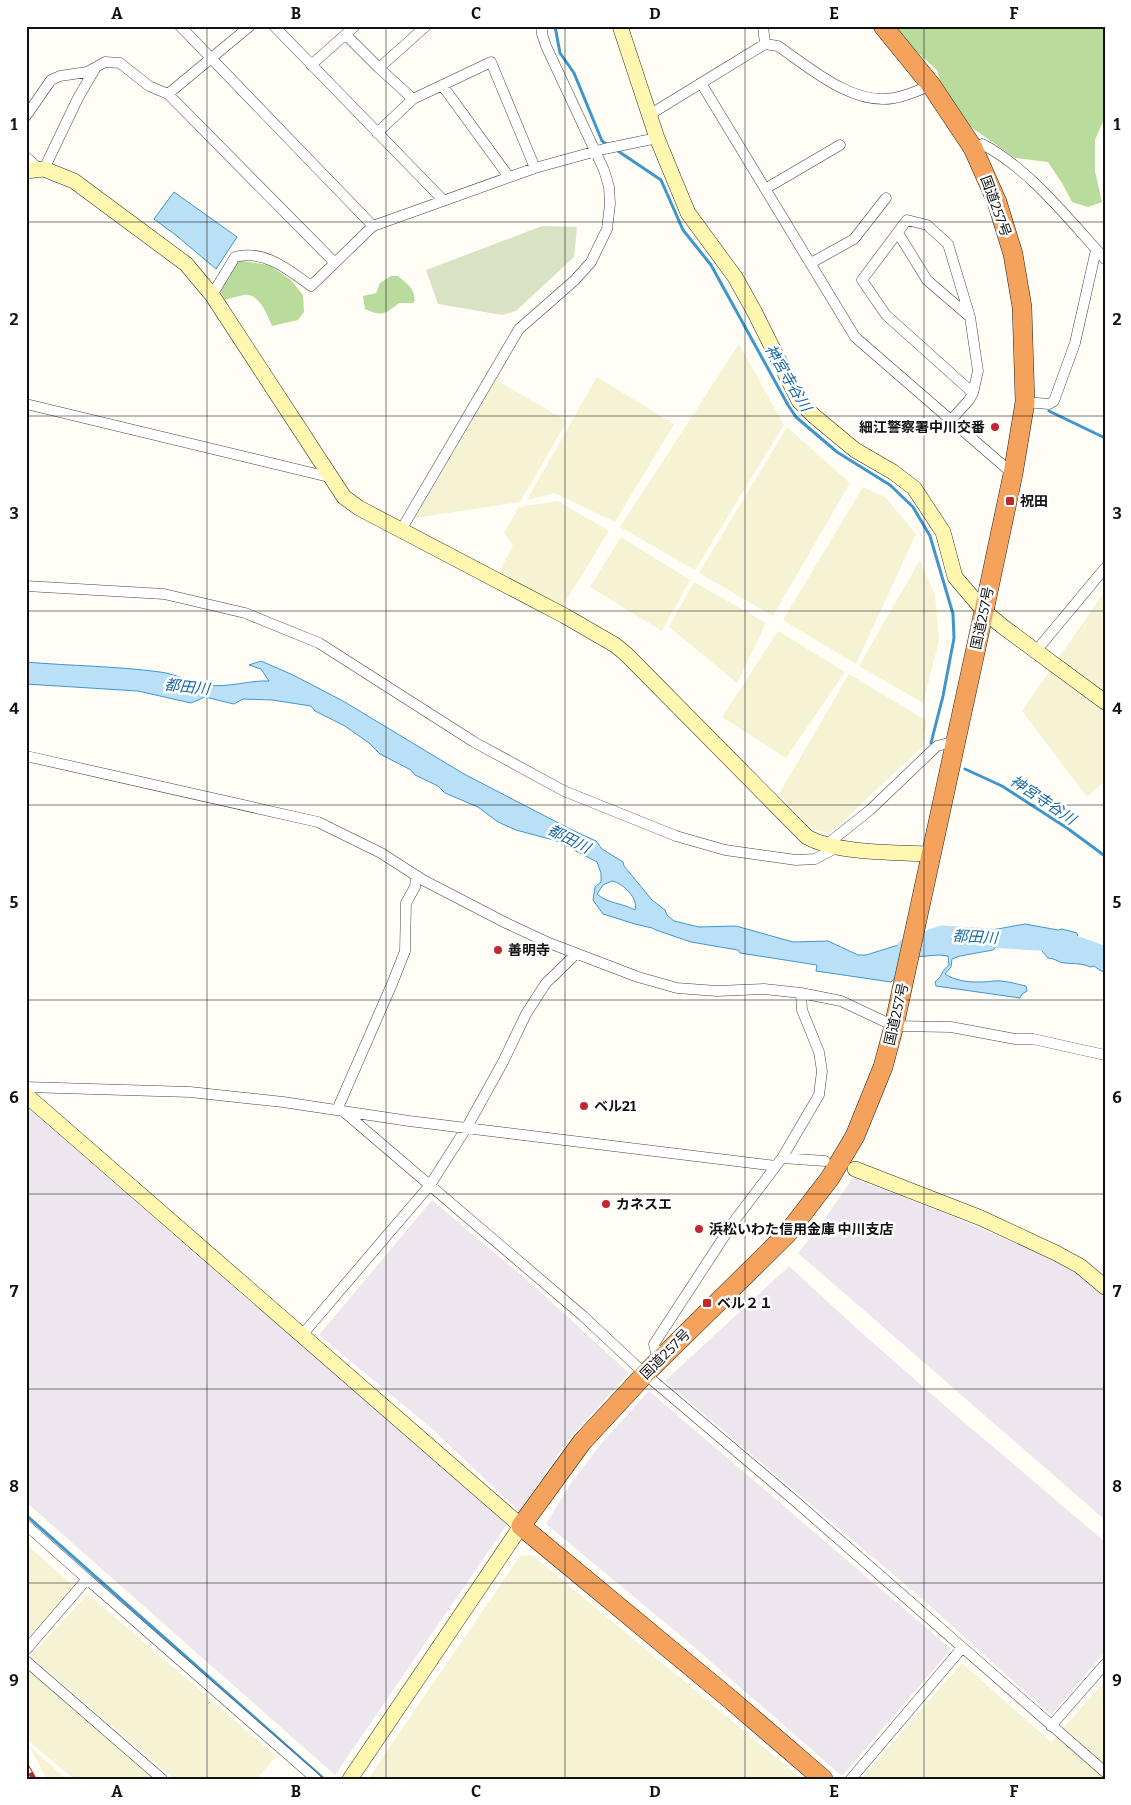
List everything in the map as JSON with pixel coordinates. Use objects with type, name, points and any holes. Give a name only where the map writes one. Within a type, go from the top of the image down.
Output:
[{"type":"highway","name":"国道257号","points":[[521,1526],[582,1442],[651,1367],[787,1234],[830,1178],[859,1127],[883,1068],[895,1023],[1013,474],[1025,402],[1022,306],[1013,254],[997,202],[973,148],[931,85],[883,26]]},
{"type":"highway","points":[[521,1526],[730,1699],[823,1779]]},
{"type":"street","points":[[180,26],[372,226]]},
{"type":"street","points":[[168,94],[250,26]]},
{"type":"street","points":[[274,26],[444,201]]},
{"type":"street","points":[[311,65],[355,26]]},
{"type":"street","points":[[379,68],[426,26]]},
{"type":"street","points":[[401,530],[519,329],[575,280],[591,262],[606,229],[610,204],[609,186],[599,150],[546,46],[542,34],[542,26]]},
{"type":"street","points":[[620,26],[657,138],[688,213],[735,277],[754,310],[800,401],[814,416],[855,450],[893,472],[914,488],[943,532],[955,577],[984,611],[1105,702]]},
{"type":"street","points":[[763,26],[766,44]]},
{"type":"street","points":[[346,35],[413,99]]},
{"type":"street","points":[[650,115],[766,44],[778,46],[844,90],[859,96],[876,99],[894,98],[931,85]]},
{"type":"street","points":[[26,116],[32,110],[51,80],[60,76],[87,72],[105,62],[120,63],[149,86],[168,94],[335,263]]},
{"type":"street","points":[[377,132],[413,99],[491,62],[535,168]]},
{"type":"street","points":[[37,170],[97,66]]},
{"type":"street","points":[[701,83],[855,337],[1013,474]]},
{"type":"street","points":[[442,85],[509,177]]},
{"type":"street","points":[[212,295],[235,257],[244,255],[263,257],[279,264],[312,286],[372,226],[535,168],[599,150],[657,138]]},
{"type":"street","points":[[973,148],[982,144],[999,153],[1043,192],[1105,259]]},
{"type":"street","points":[[765,189],[840,145]]},
{"type":"street","points":[[26,157],[37,170],[74,181],[186,264],[212,295],[344,496],[360,508],[565,616],[615,645],[807,837],[831,847],[932,854]]},
{"type":"street","points":[[811,263],[854,239],[886,198]]},
{"type":"street","points":[[951,420],[973,393],[978,371],[970,317],[948,244],[927,225],[907,220],[862,280],[886,315],[973,393]]},
{"type":"street","points":[[898,233],[928,280],[970,317]]},
{"type":"street","points":[[1025,402],[1049,404],[1054,401],[1075,343],[1096,250]]},
{"type":"street","points":[[26,404],[332,478]]},
{"type":"street","points":[[1036,651],[1105,568]]},
{"type":"street","points":[[26,586],[164,594],[245,613],[319,643],[474,742],[564,791],[676,836],[725,850],[796,860],[815,859],[831,847],[937,746],[956,741]]},
{"type":"street","points":[[26,756],[318,822],[382,853],[416,876],[506,923],[576,954],[638,977],[677,988],[717,991],[764,989],[801,993],[841,1001],[895,1023],[952,1027],[1015,1039],[1034,1040],[1105,1055]]},
{"type":"street","points":[[340,1110],[405,951],[406,903],[415,887],[416,876]]},
{"type":"street","points":[[302,1335],[430,1185],[468,1128],[526,1014],[546,984],[576,954]]},
{"type":"street","points":[[651,1367],[654,1344],[735,1220],[779,1162],[819,1095],[822,1070],[819,1052],[802,1010],[801,993]]},
{"type":"street","points":[[26,1087],[190,1092],[283,1102],[468,1128],[779,1162],[825,1161]]},
{"type":"street","points":[[26,1095],[521,1526],[350,1779]]},
{"type":"street","points":[[340,1110],[583,1316],[651,1367],[962,1648],[1105,1772]]},
{"type":"street","points":[[856,1169],[981,1218],[1056,1253],[1075,1263],[1105,1287]]},
{"type":"street","points":[[26,1525],[316,1779]]},
{"type":"street","points":[[26,1650],[88,1579]]},
{"type":"street","points":[[851,1779],[962,1648]]},
{"type":"street","points":[[26,1661],[162,1779]]},
{"type":"street","points":[[1051,1726],[1105,1664]]},
{"type":"shaded area","points":[[739,344],[784,425],[695,570],[620,527]]},
{"type":"shaded area","points":[[597,377],[674,424],[615,522],[555,493],[527,500]]},
{"type":"shaded area","points":[[496,380],[567,421],[520,502],[415,518]]},
{"type":"shaded area","points":[[787,427],[850,483],[773,616],[699,573]]},
{"type":"shaded area","points":[[863,487],[885,497],[916,534],[856,664],[783,620]]},
{"type":"shaded area","points":[[558,501],[609,531],[562,607],[499,572],[513,546],[504,533],[519,507]]},
{"type":"shaded area","points":[[621,537],[690,580],[662,631],[590,587]]},
{"type":"shaded area","points":[[920,560],[935,595],[939,641],[923,703],[859,666]]},
{"type":"shaded area","points":[[694,582],[766,623],[737,683],[669,627]]},
{"type":"shaded area","points":[[1105,591],[1105,781],[1087,797],[1022,711]]},
{"type":"shaded area","points":[[778,631],[845,672],[786,758],[722,717]]},
{"type":"shaded area","points":[[849,674],[927,721],[922,747],[829,834],[811,828],[779,794]]},
{"type":"shaded area","points":[[26,1106],[507,1524],[335,1775],[26,1502]]},
{"type":"shaded area","points":[[853,1178],[957,1218],[1070,1268],[1105,1298],[1105,1520],[798,1253],[819,1227]]},
{"type":"shaded area","points":[[432,1200],[535,1287],[629,1373],[569,1439],[519,1511],[429,1426],[319,1335]]},
{"type":"shaded area","points":[[789,1266],[945,1406],[1105,1542],[1105,1652],[1051,1715],[927,1603],[665,1381]]},
{"type":"shaded area","points":[[649,1391],[951,1649],[842,1776],[686,1640],[546,1524],[571,1483],[605,1439]]},
{"type":"shaded area","points":[[26,1544],[78,1590],[26,1639]]},
{"type":"shaded area","points":[[532,1555],[802,1779],[368,1779],[520,1556]]},
{"type":"shaded area","points":[[88,1594],[276,1756],[257,1779],[174,1779],[30,1656]]},
{"type":"shaded area","points":[[962,1663],[1051,1742],[1105,1681],[1105,1779],[861,1779]]},
{"type":"shaded area","points":[[26,1667],[154,1779],[74,1779],[26,1739]]},
{"type":"shaded area","points":[[29,1746],[66,1779],[47,1779]]},
{"type":"green space","points":[[895,26],[1105,26],[1105,117],[1095,140],[1095,171],[1102,202],[1088,207],[1072,202],[1048,162],[1015,158],[965,123],[944,96],[937,70],[911,47]]},
{"type":"green space","points":[[542,226],[577,227],[574,257],[516,311],[502,315],[438,304],[426,270]]},
{"type":"green space","points":[[236,260],[269,265],[291,280],[303,295],[304,312],[298,320],[272,326],[262,305],[254,297],[244,295],[225,300],[219,289]]},
{"type":"green space","points":[[391,276],[398,276],[413,291],[414,303],[399,303],[390,310],[380,314],[365,309],[363,296],[376,293],[380,283]]},
{"type":"water","points":[[174,192],[237,237],[216,269],[154,219]]},
{"type":"water","points":[[261,661],[293,675],[343,701],[464,774],[596,841],[602,849],[623,862],[624,866],[652,900],[665,910],[667,915],[674,921],[699,927],[736,926],[793,942],[828,941],[858,955],[866,955],[925,939],[942,939],[1025,924],[1077,933],[1078,938],[1105,949],[1105,971],[1101,971],[1094,966],[1064,963],[1048,958],[1029,939],[996,947],[993,950],[952,959],[951,967],[945,974],[962,981],[1002,981],[1026,986],[1027,991],[1020,998],[936,986],[935,982],[949,965],[948,956],[914,957],[891,982],[816,971],[817,965],[740,953],[738,950],[691,942],[652,928],[603,914],[593,900],[595,887],[601,882],[601,873],[597,862],[557,841],[516,830],[498,822],[478,807],[445,793],[438,786],[380,754],[369,743],[345,726],[315,711],[311,706],[272,700],[243,699],[234,704],[205,697],[191,703],[138,691],[26,684],[26,662],[127,668],[160,672],[216,686],[269,681],[261,669],[249,665]],"holes":[[[612,881],[629,892],[635,901],[635,910],[606,900],[597,894],[603,885]]]},
{"type":"waterway","name":"神宮寺谷川","points":[[555,26],[560,53],[574,73],[602,141],[608,145]]},
{"type":"waterway","name":"神宮寺谷川","points":[[615,149],[661,180],[683,230],[711,265],[796,417],[837,452],[890,485],[913,507],[930,536],[953,614],[954,638],[943,696],[931,743]]},
{"type":"waterway","points":[[1049,411],[1105,438]]},
{"type":"waterway","name":"神宮寺谷川","points":[[965,769],[1002,786],[1067,828],[1105,856]]},
{"type":"waterway","name":"都田川","points":[[906,948],[942,935],[1069,943],[1105,956]]},
{"type":"waterway","points":[[26,1515],[323,1778]]},
{"type":"railway","points":[[26,1765],[34,1779]]},
{"type":"place","name":"細江警察署中川交番","points":[[995,427]]},
{"type":"place","name":"祝田","points":[[1010,501]]},
{"type":"place","name":"善明寺","points":[[498,950]]},
{"type":"place","name":"ベル21","points":[[584,1106]]},
{"type":"place","name":"カネスエ","points":[[606,1204]]},
{"type":"place","name":"浜松いわた信用金庫 中川支店","points":[[699,1229]]},
{"type":"place","name":"ベル２１","points":[[707,1303]]}]
